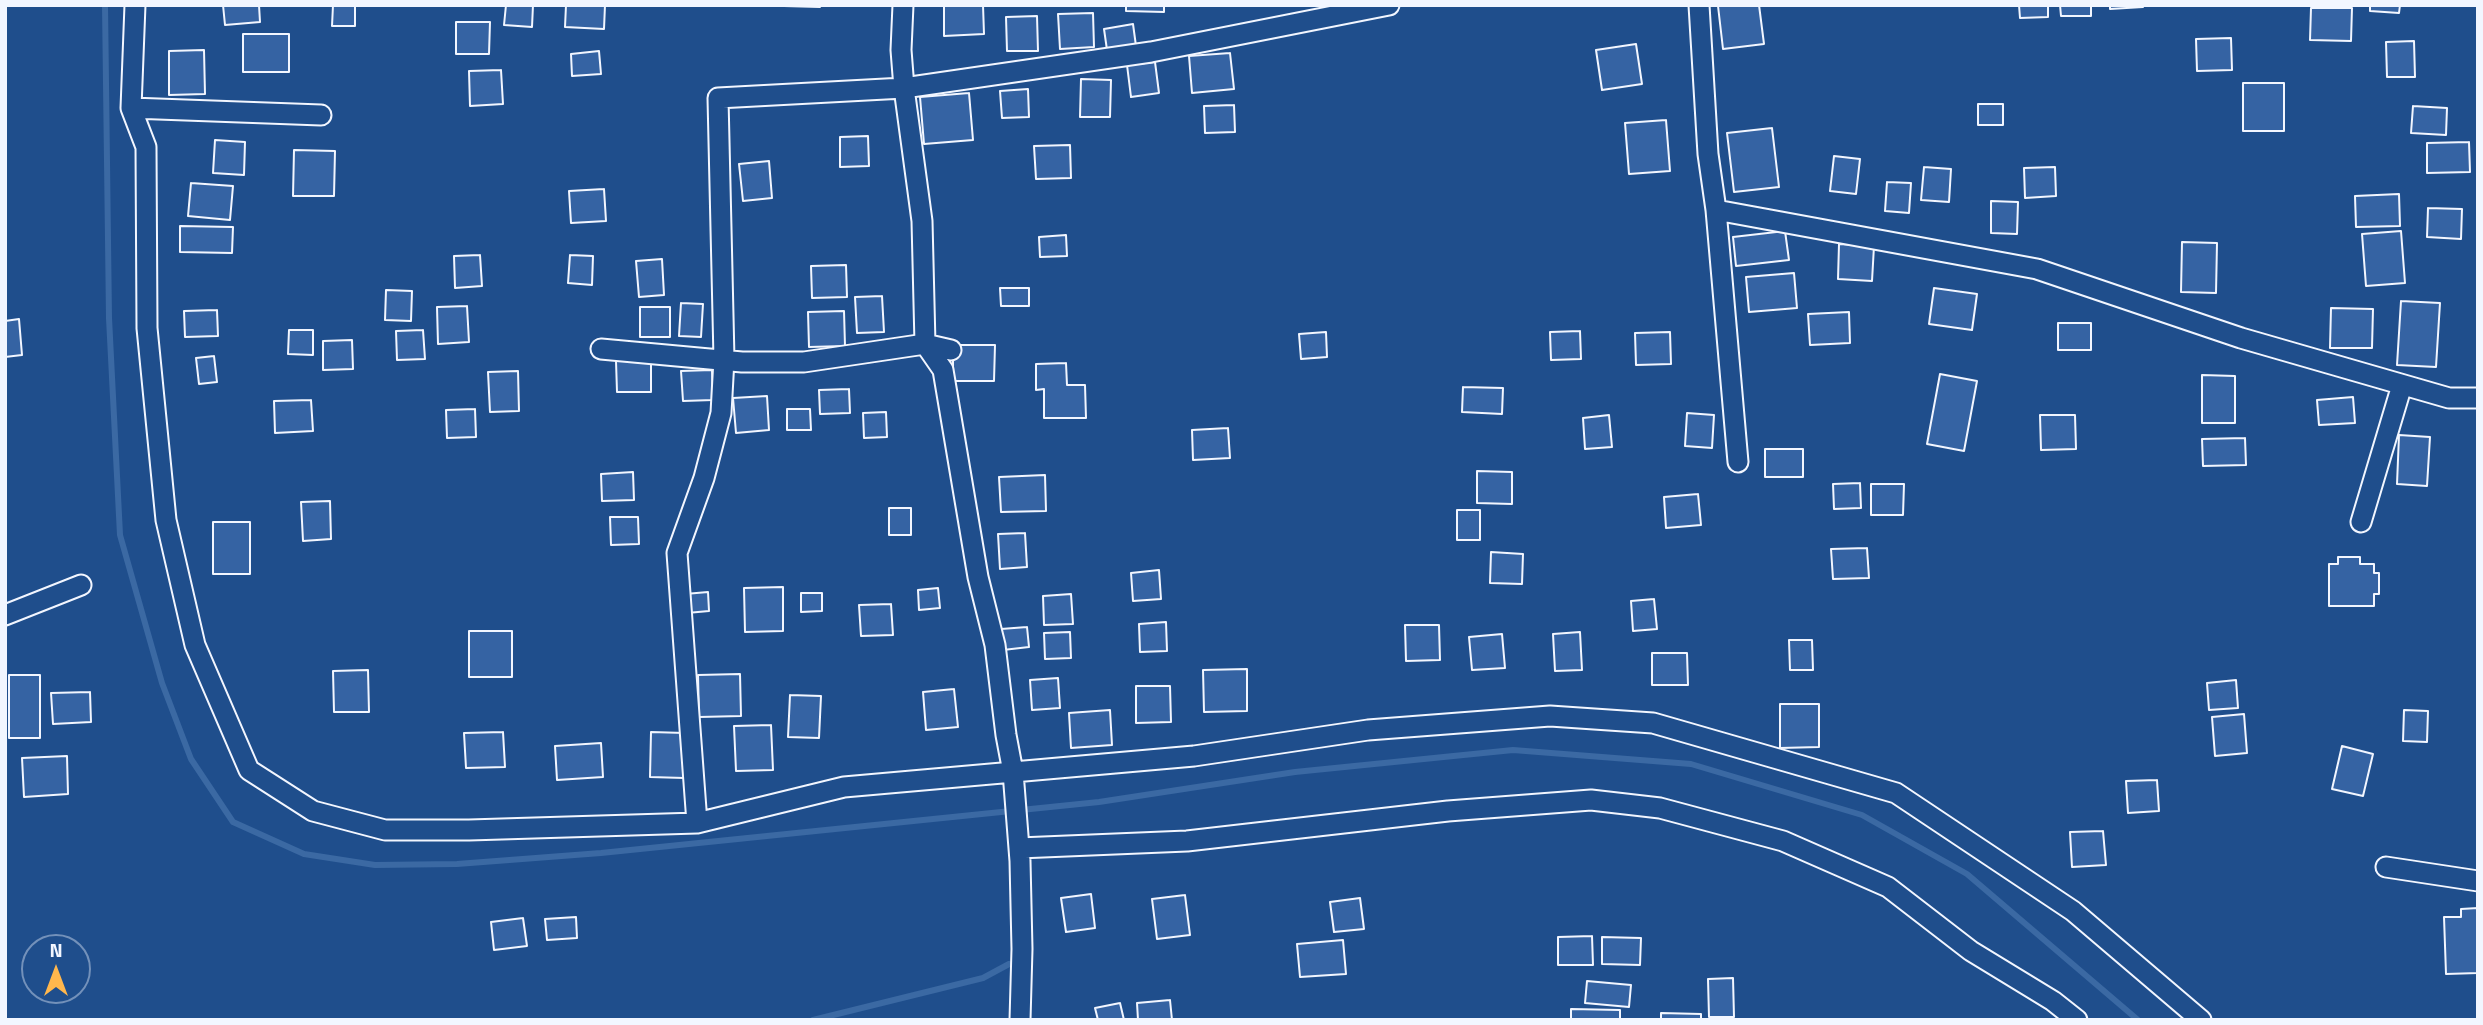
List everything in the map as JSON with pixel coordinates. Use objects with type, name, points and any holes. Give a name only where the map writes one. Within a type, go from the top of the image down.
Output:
[{"type":"street","points":[[135,5],[131,108],[146,148],[147,328],[166,520],[195,645],[249,770],[313,811],[385,830],[697,823],[844,788],[1013,782],[1368,730],[1550,716],[1653,723],[1896,793],[2073,911],[2201,1020]]},
{"type":"street","points":[[903,5],[901,50],[904,88],[922,221],[925,344],[943,370],[978,577],[995,645],[1013,782],[1019,848],[1022,949],[1020,1020]]},
{"type":"street","points":[[697,823],[677,553],[704,478],[722,413],[724,359],[718,98],[904,88],[1151,52],[1389,5]]},
{"type":"street","points":[[1699,5],[1708,154],[1716,210],[1738,462]]},
{"type":"street","points":[[131,108],[321,116]]},
{"type":"street","points":[[1716,210],[2037,269],[2241,338],[2449,398],[2478,398]]},
{"type":"street","points":[[601,349],[742,362],[804,362],[925,344],[951,350]]},
{"type":"street","points":[[2361,522],[2402,385]]},
{"type":"street","points":[[5,615],[81,585]]},
{"type":"street","points":[[1019,848],[1186,841],[1448,811],[1591,800],[1660,808],[1783,841],[1888,887],[1970,951],[2053,1001],[2077,1020]]},
{"type":"street","points":[[2386,867],[2478,881]]},
{"type":"building","points":[[223,5],[259,5],[260,22],[225,25]]},
{"type":"building","points":[[333,5],[355,5],[355,26],[332,26]]},
{"type":"building","points":[[506,5],[533,5],[532,27],[504,25]]},
{"type":"building","points":[[566,5],[605,5],[604,29],[565,27]]},
{"type":"building","points":[[820,5],[820,7],[784,6]]},
{"type":"building","points":[[944,5],[983,5],[984,34],[944,36]]},
{"type":"building","points":[[1126,5],[1164,5],[1164,12],[1126,11]]},
{"type":"building","points":[[1759,5],[1764,44],[1723,49],[1718,6]]},
{"type":"building","points":[[2019,5],[2048,5],[2048,17],[2020,18]]},
{"type":"building","points":[[2060,5],[2091,5],[2091,16],[2061,16]]},
{"type":"building","points":[[2110,5],[2143,5],[2143,7],[2110,9]]},
{"type":"building","points":[[2370,5],[2400,5],[2399,13],[2370,11]]},
{"type":"building","points":[[2311,8],[2352,8],[2351,41],[2310,40]]},
{"type":"building","points":[[1093,13],[1094,47],[1060,49],[1058,14]]},
{"type":"building","points":[[1037,16],[1038,51],[1007,51],[1006,17]]},
{"type":"building","points":[[456,22],[490,22],[489,54],[456,54]]},
{"type":"building","points":[[1133,24],[1136,46],[1107,50],[1104,29]]},
{"type":"building","points":[[243,34],[289,34],[289,72],[243,72]]},
{"type":"building","points":[[2231,38],[2232,70],[2197,71],[2196,39]]},
{"type":"building","points":[[2414,41],[2415,77],[2387,77],[2386,42]]},
{"type":"building","points":[[1636,44],[1642,84],[1602,90],[1596,50]]},
{"type":"building","points":[[204,50],[205,94],[169,95],[169,51]]},
{"type":"building","points":[[599,51],[601,74],[572,76],[571,54]]},
{"type":"building","points":[[1230,53],[1234,89],[1192,93],[1189,56]]},
{"type":"building","points":[[1155,62],[1159,93],[1131,97],[1127,65]]},
{"type":"building","points":[[501,70],[503,104],[470,106],[469,71]]},
{"type":"building","points":[[1081,79],[1111,80],[1110,117],[1080,117]]},
{"type":"building","points":[[2243,83],[2284,83],[2284,131],[2243,131]]},
{"type":"building","points":[[1028,89],[1029,117],[1002,118],[1000,91]]},
{"type":"building","points":[[969,93],[973,140],[924,144],[920,97]]},
{"type":"building","points":[[1978,104],[2003,104],[2003,125],[1978,125]]},
{"type":"building","points":[[1234,105],[1235,132],[1205,133],[1204,106]]},
{"type":"building","points":[[2413,106],[2447,108],[2446,135],[2411,133]]},
{"type":"building","points":[[1666,120],[1670,171],[1629,174],[1625,123]]},
{"type":"building","points":[[1772,128],[1779,187],[1734,192],[1727,133]]},
{"type":"building","points":[[868,136],[869,166],[840,167],[840,137]]},
{"type":"building","points":[[215,140],[245,142],[244,175],[213,173]]},
{"type":"building","points":[[2469,142],[2470,172],[2427,173],[2427,143]]},
{"type":"building","points":[[1070,145],[1071,178],[1036,179],[1034,146]]},
{"type":"building","points":[[294,150],[335,151],[334,196],[293,196]]},
{"type":"building","points":[[1834,156],[1860,159],[1856,194],[1830,191]]},
{"type":"building","points":[[769,161],[772,198],[743,201],[739,164]]},
{"type":"building","points":[[1924,167],[1951,169],[1949,202],[1921,200]]},
{"type":"building","points":[[2055,167],[2056,196],[2025,198],[2024,168]]},
{"type":"building","points":[[1887,182],[1911,183],[1909,213],[1885,211]]},
{"type":"building","points":[[191,183],[233,186],[230,220],[188,216]]},
{"type":"building","points":[[604,189],[606,221],[571,223],[569,191]]},
{"type":"building","points":[[2399,194],[2400,226],[2356,227],[2355,196]]},
{"type":"building","points":[[1991,201],[2018,202],[2017,234],[1991,233]]},
{"type":"building","points":[[2428,208],[2462,209],[2461,239],[2427,237]]},
{"type":"building","points":[[180,226],[233,227],[232,253],[180,252]]},
{"type":"building","points":[[1785,231],[1789,260],[1736,266],[1733,237]]},
{"type":"building","points":[[2401,231],[2405,283],[2366,286],[2362,234]]},
{"type":"building","points":[[1066,235],[1067,256],[1040,257],[1039,237]]},
{"type":"building","points":[[2182,242],[2217,243],[2216,293],[2181,292]]},
{"type":"building","points":[[1839,244],[1874,246],[1872,281],[1838,279]]},
{"type":"building","points":[[480,255],[482,286],[455,288],[454,256]]},
{"type":"building","points":[[570,255],[593,256],[592,285],[568,283]]},
{"type":"building","points":[[662,259],[664,295],[639,297],[636,261]]},
{"type":"building","points":[[846,265],[847,297],[812,298],[811,266]]},
{"type":"building","points":[[1794,273],[1797,308],[1749,312],[1746,277]]},
{"type":"building","points":[[1000,288],[1029,288],[1029,306],[1001,306]]},
{"type":"building","points":[[1934,288],[1977,294],[1972,330],[1929,324]]},
{"type":"building","points":[[386,290],[412,291],[411,321],[385,320]]},
{"type":"building","points":[[882,296],[884,332],[857,333],[855,297]]},
{"type":"building","points":[[2401,301],[2440,303],[2436,367],[2397,365]]},
{"type":"building","points":[[681,303],[703,304],[701,337],[679,336]]},
{"type":"building","points":[[467,306],[469,342],[438,344],[437,307]]},
{"type":"building","points":[[640,307],[670,307],[670,337],[640,337]]},
{"type":"building","points":[[2331,308],[2373,309],[2372,348],[2330,348]]},
{"type":"building","points":[[217,310],[218,336],[185,337],[184,311]]},
{"type":"building","points":[[844,311],[845,346],[809,347],[808,312]]},
{"type":"building","points":[[1849,312],[1850,343],[1810,345],[1808,314]]},
{"type":"building","points":[[19,319],[22,355],[5,357],[5,321]]},
{"type":"building","points":[[2058,323],[2091,323],[2091,350],[2058,350]]},
{"type":"building","points":[[289,330],[313,330],[313,355],[288,354]]},
{"type":"building","points":[[423,330],[425,359],[397,360],[396,331]]},
{"type":"building","points":[[1580,331],[1581,359],[1551,360],[1550,332]]},
{"type":"building","points":[[1326,332],[1327,357],[1301,359],[1299,334]]},
{"type":"building","points":[[1670,332],[1671,364],[1636,365],[1635,333]]},
{"type":"building","points":[[352,340],[353,369],[323,370],[323,341]]},
{"type":"building","points":[[953,345],[995,345],[994,381],[953,381]]},
{"type":"building","points":[[214,356],[217,382],[199,384],[196,358]]},
{"type":"building","points":[[616,361],[651,361],[651,392],[617,392]]},
{"type":"building","points":[[1066,363],[1067,385],[1085,385],[1086,418],[1044,418],[1044,389],[1036,390],[1036,364]]},
{"type":"building","points":[[712,370],[713,400],[683,401],[681,371]]},
{"type":"building","points":[[518,371],[519,411],[490,412],[488,372]]},
{"type":"building","points":[[1940,374],[1977,381],[1964,451],[1927,444]]},
{"type":"building","points":[[2202,375],[2235,376],[2235,423],[2202,423]]},
{"type":"building","points":[[1463,387],[1503,388],[1502,414],[1462,412]]},
{"type":"building","points":[[849,389],[850,413],[820,414],[819,390]]},
{"type":"building","points":[[767,396],[769,430],[736,433],[733,398]]},
{"type":"building","points":[[2353,397],[2355,423],[2319,425],[2317,400]]},
{"type":"building","points":[[311,400],[313,431],[275,433],[274,401]]},
{"type":"building","points":[[475,409],[476,437],[447,438],[446,410]]},
{"type":"building","points":[[787,409],[810,409],[811,430],[787,430]]},
{"type":"building","points":[[886,412],[887,437],[864,438],[863,413]]},
{"type":"building","points":[[1687,413],[1714,415],[1712,448],[1685,446]]},
{"type":"building","points":[[1609,415],[1612,447],[1585,449],[1583,418]]},
{"type":"building","points":[[2040,415],[2075,415],[2076,449],[2041,450]]},
{"type":"building","points":[[1228,428],[1230,458],[1193,460],[1192,430]]},
{"type":"building","points":[[2399,435],[2430,437],[2427,486],[2397,484]]},
{"type":"building","points":[[2245,438],[2246,465],[2203,466],[2202,439]]},
{"type":"building","points":[[1765,449],[1803,449],[1803,477],[1765,477]]},
{"type":"building","points":[[1477,471],[1512,472],[1512,504],[1477,503]]},
{"type":"building","points":[[633,472],[634,500],[602,501],[601,474]]},
{"type":"building","points":[[1045,475],[1046,511],[1001,512],[999,477]]},
{"type":"building","points":[[1860,483],[1861,508],[1834,509],[1833,484]]},
{"type":"building","points":[[1871,484],[1904,484],[1903,515],[1871,515]]},
{"type":"building","points":[[1698,494],[1701,525],[1666,528],[1664,497]]},
{"type":"building","points":[[330,501],[331,539],[303,541],[301,502]]},
{"type":"building","points":[[889,508],[911,508],[911,535],[889,535]]},
{"type":"building","points":[[1457,510],[1480,510],[1480,540],[1457,540]]},
{"type":"building","points":[[610,517],[638,517],[639,544],[611,545]]},
{"type":"building","points":[[213,522],[250,522],[250,574],[213,574]]},
{"type":"building","points":[[1025,533],[1027,567],[1000,569],[998,534]]},
{"type":"building","points":[[1867,548],[1869,578],[1833,579],[1831,549]]},
{"type":"building","points":[[1491,552],[1523,554],[1522,584],[1490,583]]},
{"type":"building","points":[[2338,557],[2360,557],[2360,564],[2374,564],[2374,573],[2379,573],[2379,594],[2374,594],[2374,606],[2329,606],[2329,564],[2338,564]]},
{"type":"building","points":[[1159,570],[1161,599],[1133,601],[1131,573]]},
{"type":"building","points":[[783,587],[783,631],[745,632],[744,588]]},
{"type":"building","points":[[938,588],[940,608],[919,610],[918,590]]},
{"type":"building","points":[[708,592],[709,611],[687,613],[685,594]]},
{"type":"building","points":[[801,593],[822,593],[822,611],[801,612]]},
{"type":"building","points":[[1071,594],[1073,624],[1044,625],[1043,596]]},
{"type":"building","points":[[1654,599],[1657,629],[1633,631],[1631,601]]},
{"type":"building","points":[[891,604],[893,635],[861,636],[859,605]]},
{"type":"building","points":[[1166,622],[1167,651],[1140,652],[1139,624]]},
{"type":"building","points":[[1405,625],[1439,625],[1440,660],[1406,661]]},
{"type":"building","points":[[1027,627],[1029,647],[1003,650],[1001,629]]},
{"type":"building","points":[[469,631],[512,631],[512,677],[469,677]]},
{"type":"building","points":[[1070,632],[1071,658],[1045,659],[1044,633]]},
{"type":"building","points":[[1580,632],[1582,670],[1555,671],[1553,634]]},
{"type":"building","points":[[1502,634],[1505,668],[1472,670],[1469,637]]},
{"type":"building","points":[[1789,640],[1812,640],[1813,670],[1790,670]]},
{"type":"building","points":[[1652,653],[1687,653],[1688,685],[1652,685]]},
{"type":"building","points":[[1247,669],[1247,711],[1204,712],[1203,670]]},
{"type":"building","points":[[368,670],[369,712],[334,712],[333,671]]},
{"type":"building","points":[[740,674],[741,716],[699,717],[698,675]]},
{"type":"building","points":[[9,675],[40,675],[40,738],[9,738]]},
{"type":"building","points":[[1058,678],[1060,708],[1032,710],[1030,680]]},
{"type":"building","points":[[2236,680],[2238,708],[2209,710],[2207,683]]},
{"type":"building","points":[[1136,686],[1170,686],[1171,722],[1136,723]]},
{"type":"building","points":[[954,689],[958,727],[926,730],[923,692]]},
{"type":"building","points":[[90,692],[91,722],[53,724],[51,693]]},
{"type":"building","points":[[790,695],[821,696],[819,738],[788,737]]},
{"type":"building","points":[[1780,704],[1819,704],[1819,747],[1780,748]]},
{"type":"building","points":[[1110,710],[1112,745],[1071,748],[1069,713]]},
{"type":"building","points":[[2404,710],[2428,711],[2427,742],[2403,741]]},
{"type":"building","points":[[2244,714],[2247,753],[2215,756],[2212,717]]},
{"type":"building","points":[[771,725],[773,770],[736,771],[734,726]]},
{"type":"building","points":[[503,732],[505,767],[466,768],[464,733]]},
{"type":"building","points":[[651,732],[685,733],[684,778],[650,777]]},
{"type":"building","points":[[601,743],[603,777],[557,780],[555,746]]},
{"type":"building","points":[[2342,746],[2373,754],[2363,796],[2332,789]]},
{"type":"building","points":[[67,756],[68,794],[24,797],[22,758]]},
{"type":"building","points":[[2157,780],[2159,811],[2128,813],[2126,781]]},
{"type":"building","points":[[2103,831],[2106,865],[2072,867],[2070,832]]},
{"type":"building","points":[[1091,894],[1095,928],[1066,932],[1061,898]]},
{"type":"building","points":[[1185,895],[1190,935],[1157,939],[1152,899]]},
{"type":"building","points":[[1360,898],[1364,929],[1334,932],[1330,902]]},
{"type":"building","points":[[2478,908],[2478,973],[2446,974],[2444,917],[2461,917],[2461,909]]},
{"type":"building","points":[[576,917],[577,938],[547,940],[545,919]]},
{"type":"building","points":[[523,918],[527,946],[494,950],[491,922]]},
{"type":"building","points":[[1592,936],[1593,965],[1558,965],[1558,937]]},
{"type":"building","points":[[1602,937],[1641,938],[1640,965],[1602,964]]},
{"type":"building","points":[[1343,940],[1346,974],[1300,977],[1297,944]]},
{"type":"building","points":[[1733,978],[1734,1017],[1709,1017],[1708,979]]},
{"type":"building","points":[[1587,981],[1631,985],[1629,1007],[1585,1003]]},
{"type":"building","points":[[1170,1000],[1172,1020],[1138,1020],[1137,1003]]},
{"type":"building","points":[[1120,1003],[1124,1020],[1098,1020],[1095,1008]]},
{"type":"building","points":[[1571,1009],[1620,1010],[1620,1020],[1571,1020]]},
{"type":"building","points":[[1661,1013],[1701,1014],[1701,1020],[1661,1020]]},
{"type":"waterway","points":[[105,5],[109,318],[120,535],[162,683],[191,759],[233,822],[304,854],[375,865],[457,864],[601,853],[1099,802],[1295,772],[1513,750],[1691,764],[1862,815],[1967,874],[2138,1020]]},
{"type":"waterway","points":[[813,1020],[983,978],[1009,964]]}]
